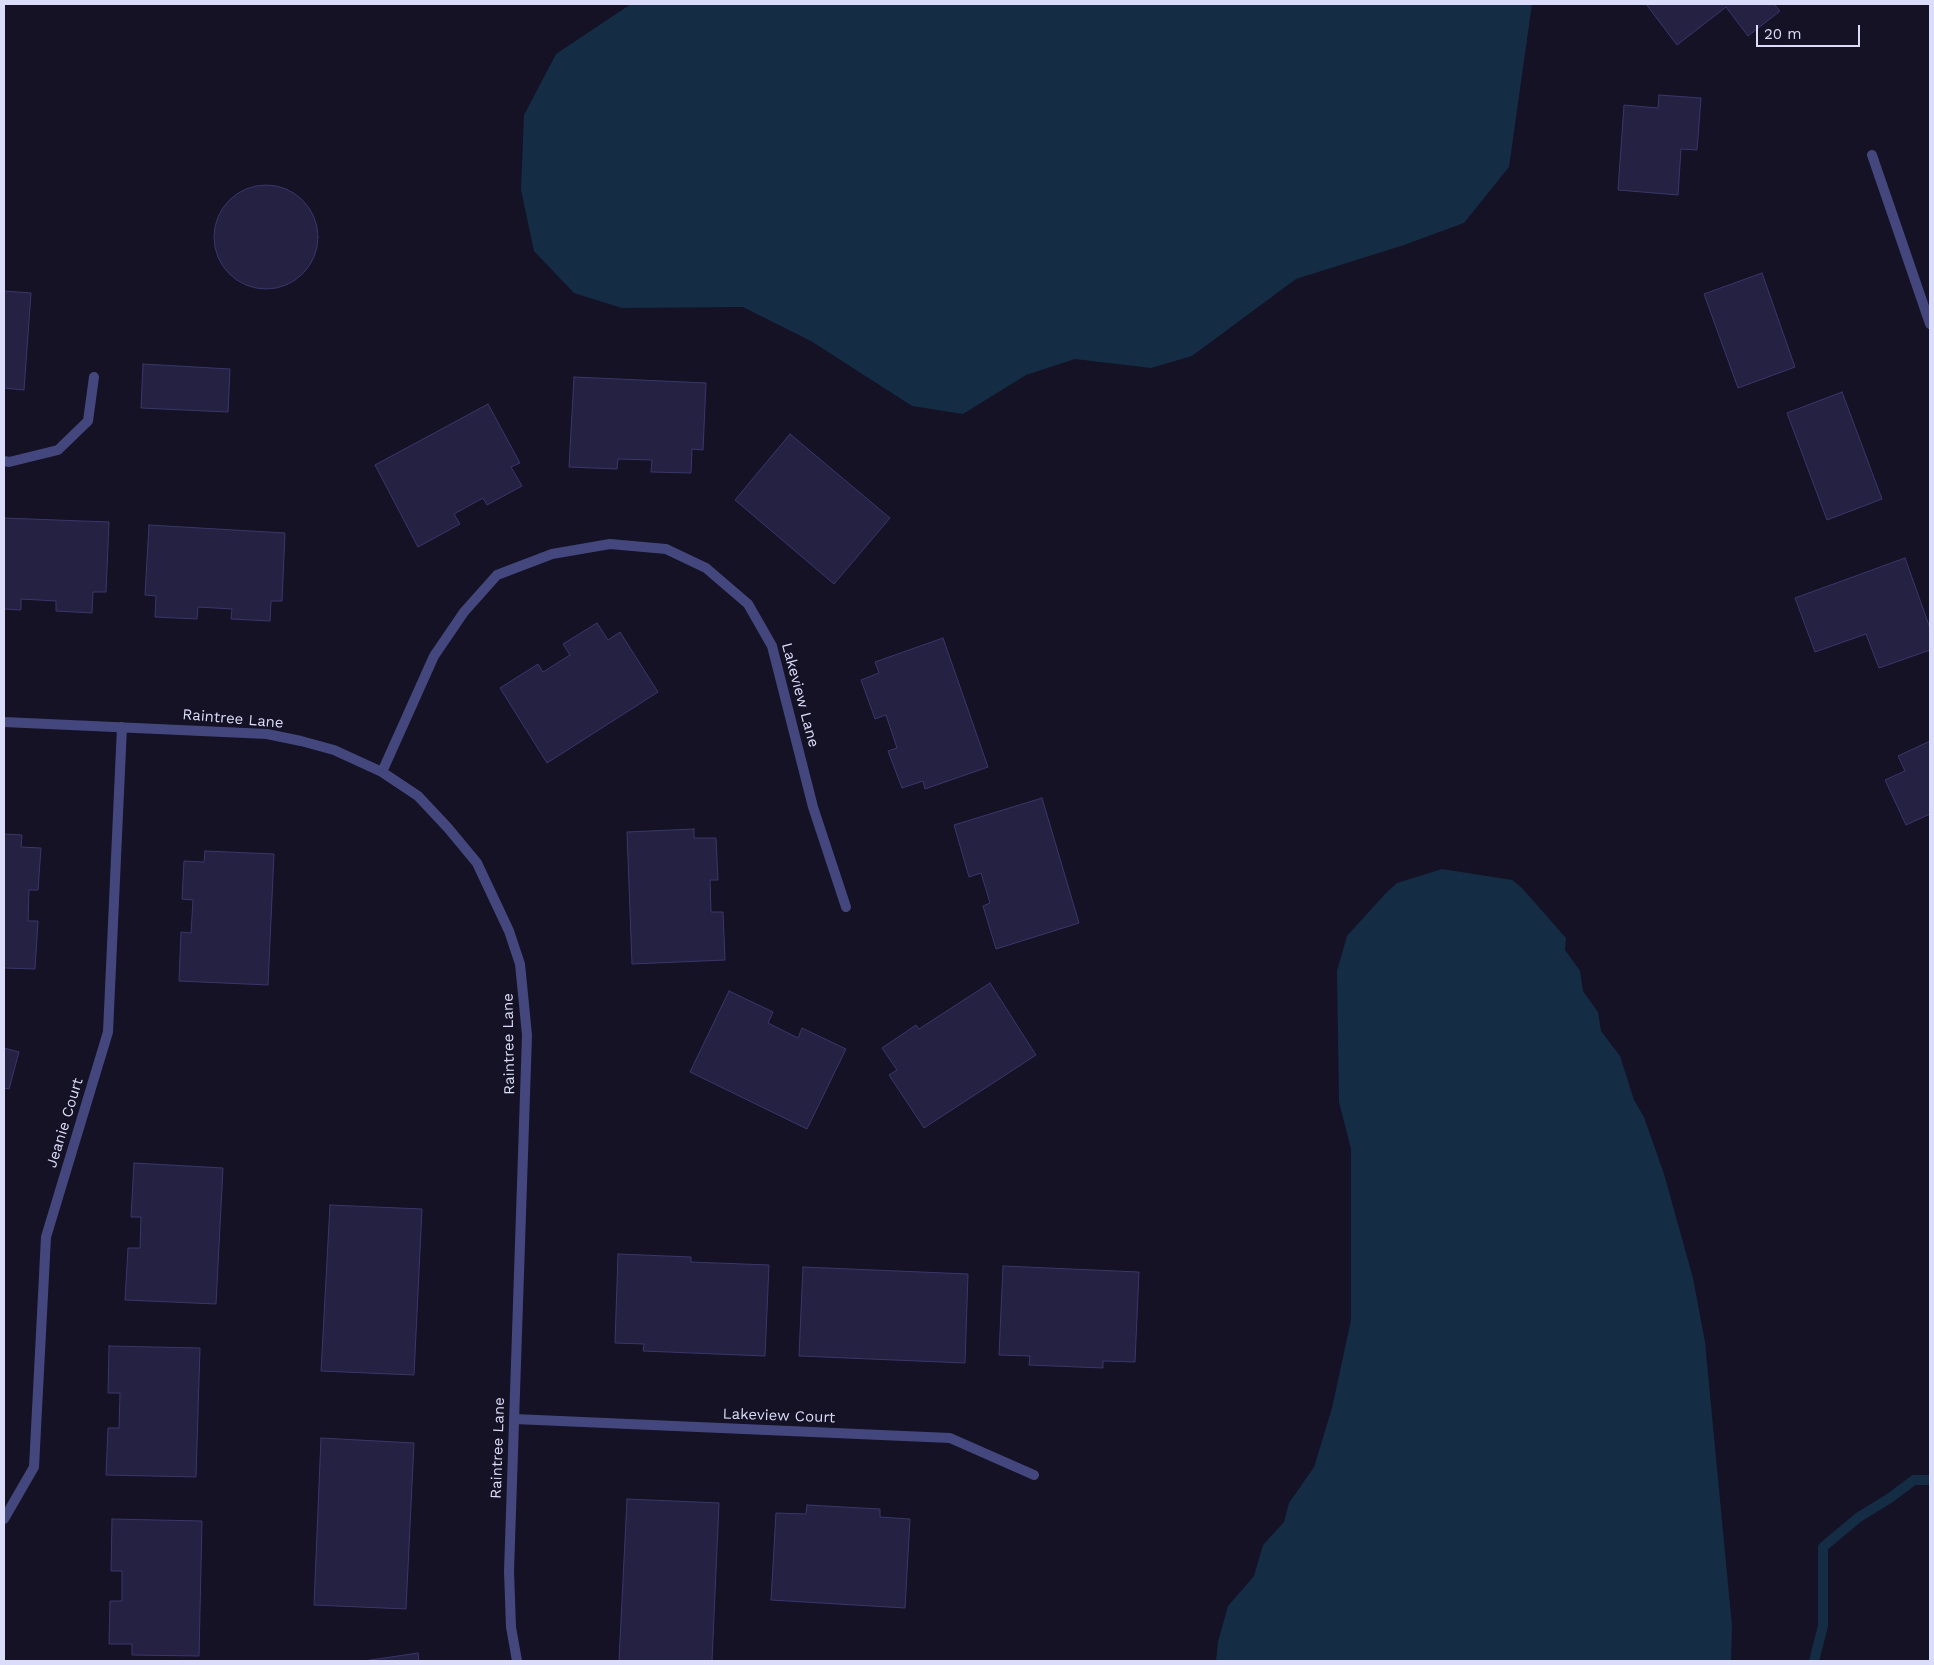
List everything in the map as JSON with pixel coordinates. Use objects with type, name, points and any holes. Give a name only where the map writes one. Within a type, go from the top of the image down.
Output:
[{"type":"street","points":[[1872,155],[1930,324]]},
{"type":"street","points":[[4,461],[9,462],[58,450],[88,421],[94,377]]},
{"type":"street","name":"Lakeview Lane","points":[[382,772],[434,656],[464,612],[498,575],[552,554],[610,544],[666,549],[706,568],[748,604],[772,646],[813,807],[846,907]]},
{"type":"street","name":"Raintree Lane","points":[[4,722],[267,734],[334,750],[382,772],[418,796],[477,863],[509,930],[520,964],[527,1035],[509,1571],[511,1627],[516,1661]]},
{"type":"street","name":"Jeanie Court","points":[[4,1519],[34,1467],[46,1237],[108,1032],[122,727]]},
{"type":"street","name":"Lakeview Court","points":[[514,1419],[950,1438],[1034,1475]]},
{"type":"water","points":[[631,4],[1532,4],[1509,167],[1464,223],[1404,245],[1296,279],[1192,356],[1151,368],[1075,359],[1026,375],[963,414],[912,406],[811,341],[743,307],[622,308],[574,293],[534,251],[521,190],[524,115],[556,54]]},
{"type":"water","points":[[1442,869],[1512,880],[1522,888],[1566,938],[1565,950],[1580,971],[1583,991],[1598,1012],[1601,1031],[1620,1056],[1634,1100],[1644,1117],[1664,1174],[1693,1278],[1705,1342],[1732,1626],[1731,1661],[1216,1661],[1218,1642],[1228,1606],[1254,1576],[1263,1545],[1284,1522],[1289,1503],[1314,1467],[1332,1408],[1351,1320],[1351,1149],[1339,1102],[1337,971],[1347,936],[1385,894],[1397,883]]},
{"type":"building","points":[[1646,4],[1774,4],[1780,11],[1748,36],[1726,7],[1677,45]]},
{"type":"building","points":[[1659,95],[1701,98],[1697,150],[1681,149],[1678,195],[1618,190],[1624,105],[1658,108]]},
{"type":"building","points":[[266,185],[286,189],[295,193],[303,200],[310,208],[314,217],[318,237],[314,257],[310,266],[303,274],[295,281],[286,285],[266,289],[246,285],[237,281],[229,274],[222,266],[218,257],[214,237],[218,217],[222,208],[229,200],[237,193],[246,189]]},
{"type":"building","points":[[1762,273],[1795,367],[1738,388],[1704,294]]},
{"type":"building","points":[[4,291],[31,293],[24,390],[4,388]]},
{"type":"building","points":[[143,364],[230,369],[228,412],[141,408]]},
{"type":"building","points":[[574,377],[706,383],[703,450],[692,449],[691,473],[651,472],[652,460],[618,459],[617,469],[569,467]]},
{"type":"building","points":[[1842,392],[1882,499],[1827,520],[1787,413]]},
{"type":"building","points":[[488,404],[520,463],[511,467],[522,486],[487,505],[483,498],[454,514],[460,524],[418,547],[375,465]]},
{"type":"building","points":[[790,434],[890,518],[834,584],[735,500]]},
{"type":"building","points":[[4,518],[109,522],[106,592],[93,592],[92,613],[56,611],[56,601],[21,599],[21,610],[4,609]]},
{"type":"building","points":[[149,525],[285,533],[282,601],[271,601],[270,621],[231,619],[232,609],[198,607],[197,619],[155,617],[156,596],[145,595]]},
{"type":"building","points":[[1905,558],[1930,628],[1930,650],[1879,668],[1866,634],[1815,652],[1795,598]]},
{"type":"building","points":[[597,623],[608,640],[620,632],[658,692],[547,763],[500,688],[538,664],[543,672],[570,655],[563,644]]},
{"type":"building","points":[[943,638],[988,767],[925,789],[923,781],[902,788],[888,751],[897,748],[886,715],[875,719],[861,680],[879,673],[875,662]]},
{"type":"building","points":[[1930,741],[1930,814],[1906,825],[1885,780],[1905,771],[1898,756]]},
{"type":"building","points":[[1042,798],[1079,923],[996,949],[983,906],[990,903],[981,873],[969,877],[954,825]]},
{"type":"building","points":[[694,829],[694,838],[716,838],[718,880],[710,880],[711,912],[723,912],[725,960],[632,964],[627,832]]},
{"type":"building","points":[[4,834],[22,835],[21,847],[41,848],[38,890],[29,890],[28,921],[38,921],[35,969],[4,968]]},
{"type":"building","points":[[205,851],[274,854],[268,985],[179,981],[181,932],[191,933],[193,900],[182,899],[184,861],[204,862]]},
{"type":"building","points":[[990,983],[1036,1055],[924,1128],[889,1075],[897,1070],[882,1048],[916,1025],[919,1029]]},
{"type":"building","points":[[729,991],[773,1012],[768,1023],[798,1038],[802,1028],[846,1049],[807,1129],[690,1072]]},
{"type":"building","points":[[4,1048],[19,1052],[9,1089],[4,1088]]},
{"type":"building","points":[[134,1163],[223,1168],[216,1304],[125,1300],[128,1248],[140,1248],[141,1217],[131,1217]]},
{"type":"building","points":[[330,1205],[422,1209],[414,1375],[321,1371]]},
{"type":"building","points":[[618,1254],[691,1257],[691,1262],[769,1265],[765,1356],[643,1351],[644,1344],[615,1343]]},
{"type":"building","points":[[1003,1266],[1139,1272],[1135,1362],[1103,1361],[1103,1368],[1029,1365],[1030,1356],[999,1355]]},
{"type":"building","points":[[803,1267],[968,1274],[965,1363],[799,1356]]},
{"type":"building","points":[[109,1346],[200,1348],[196,1477],[106,1475],[108,1428],[119,1428],[120,1393],[108,1393]]},
{"type":"building","points":[[321,1438],[414,1443],[406,1609],[314,1605]]},
{"type":"building","points":[[627,1499],[719,1503],[712,1661],[619,1661]]},
{"type":"building","points":[[807,1505],[880,1509],[880,1517],[910,1519],[905,1608],[771,1600],[776,1513],[806,1514]]},
{"type":"building","points":[[112,1519],[202,1521],[199,1656],[132,1655],[132,1644],[109,1644],[110,1601],[122,1601],[122,1571],[111,1571]]},
{"type":"building","points":[[418,1653],[419,1661],[364,1661]]},
{"type":"waterway","points":[[1814,1661],[1823,1626],[1823,1547],[1859,1517],[1890,1498],[1914,1480],[1930,1480]]}]
